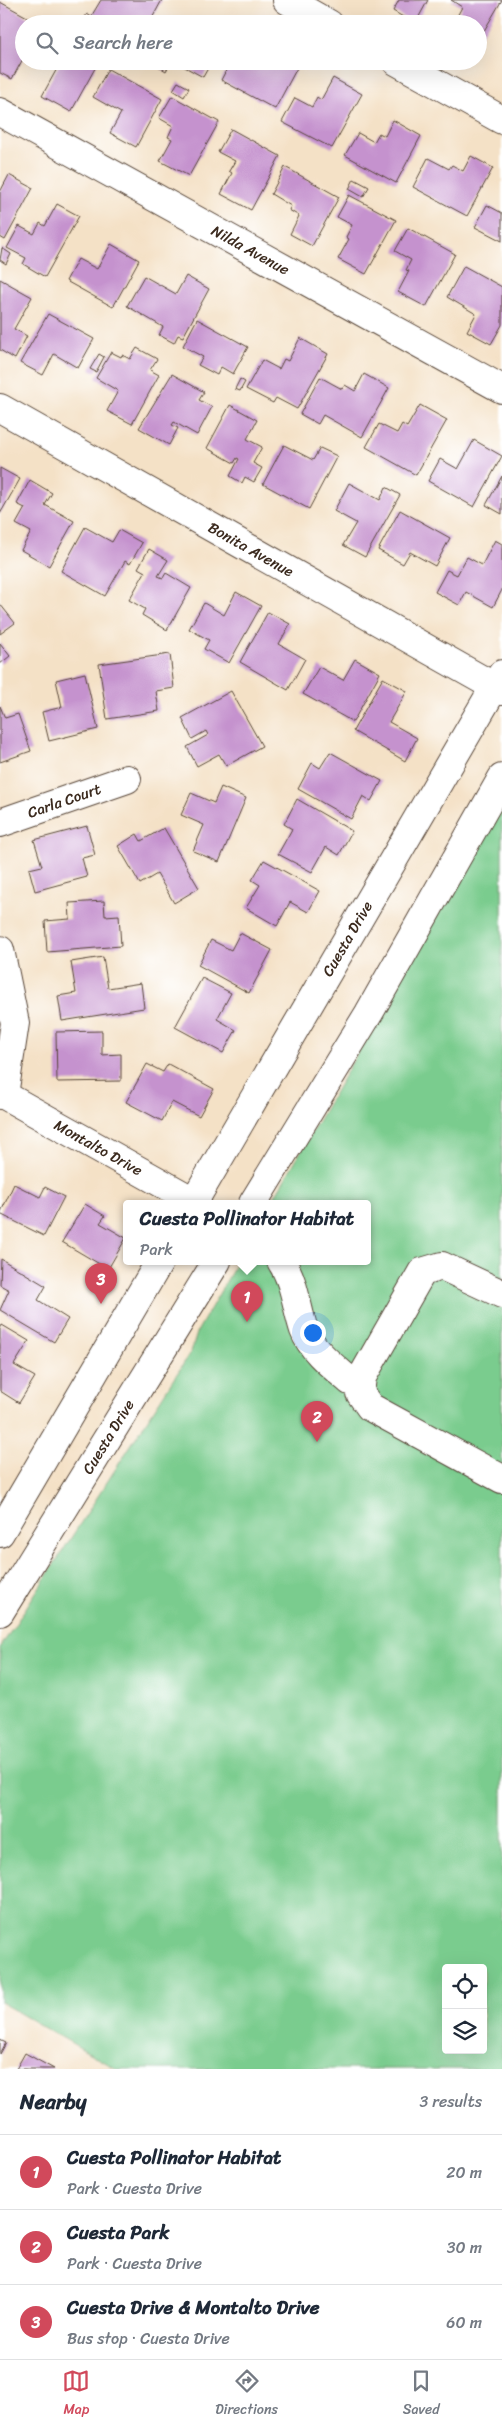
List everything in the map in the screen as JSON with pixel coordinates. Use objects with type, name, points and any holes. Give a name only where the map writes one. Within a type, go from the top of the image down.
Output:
[{"type":"street","points":[[286,0],[313,15]]},
{"type":"street","points":[[412,70],[502,120]]},
{"type":"street","name":"Nilda Avenue","points":[[0,112],[502,389]]},
{"type":"street","name":"Bonita Avenue","points":[[0,408],[499,684]]},
{"type":"street","name":"Cuesta Drive","points":[[197,1200],[499,684]]},
{"type":"street","name":"Carla Court","points":[[0,823],[127,778]]},
{"type":"street","points":[[255,1200],[369,1013],[502,778]]},
{"type":"street","points":[[0,950],[15,1023],[2,1095]]},
{"type":"street","name":"Montalto Drive","points":[[2,1095],[190,1200]]},
{"type":"street","points":[[0,1533],[158,1265]]},
{"type":"street","name":"Cuesta Drive","points":[[0,1612],[215,1265]]},
{"type":"street","points":[[284,1265],[291,1276],[304,1331],[321,1356],[350,1381],[362,1377]]},
{"type":"street","points":[[502,1294],[442,1266],[422,1272],[362,1377],[360,1393],[370,1407],[502,1479]]},
{"type":"green space","points":[[502,802],[502,2069],[117,2069],[0,2002],[0,1648],[191,1352],[198,1330],[236,1265],[371,1265],[371,1200],[273,1200]]},
{"type":"building","points":[[101,0],[162,0],[154,15],[92,15]]},
{"type":"building","points":[[399,0],[428,0],[420,15],[400,15],[393,11]]},
{"type":"building","points":[[451,0],[502,0],[487,26],[487,15],[458,15],[462,7]]},
{"type":"building","points":[[0,2],[24,15],[15,15],[15,70],[17,70],[12,79],[0,73]]},
{"type":"building","points":[[56,70],[94,70],[71,112],[42,96]]},
{"type":"building","points":[[107,70],[110,70],[162,99],[136,147],[110,133],[121,113],[93,97]]},
{"type":"building","points":[[190,70],[207,70],[203,77]]},
{"type":"building","points":[[226,70],[296,70],[275,109],[221,80]]},
{"type":"building","points":[[333,78],[362,94],[332,148],[282,122],[295,98],[312,107],[317,97],[321,100]]},
{"type":"building","points":[[178,82],[189,88],[184,97],[173,90]]},
{"type":"building","points":[[172,96],[219,122],[189,176],[160,161],[172,139],[168,137],[173,126],[159,118]]},
{"type":"building","points":[[393,120],[421,136],[396,183],[345,155],[358,133],[374,142],[379,133],[385,136]]},
{"type":"building","points":[[231,129],[280,156],[251,210],[221,194],[232,173],[229,171],[235,161],[218,152]]},
{"type":"building","points":[[471,156],[493,168],[467,216],[413,187],[428,158],[449,169],[452,165],[463,171]]},
{"type":"building","points":[[285,167],[339,197],[312,246],[290,234],[299,216],[289,210],[291,206],[271,194]]},
{"type":"building","points":[[9,175],[33,188],[5,240],[0,237],[0,192]]},
{"type":"building","points":[[354,179],[369,187],[363,197],[349,189]]},
{"type":"building","points":[[349,195],[396,220],[366,274],[338,259],[349,239],[346,237],[352,225],[337,217]]},
{"type":"building","points":[[57,204],[79,216],[45,277],[23,264],[26,258],[7,248],[19,226],[34,234],[40,223],[45,226]]},
{"type":"building","points":[[487,205],[502,213],[502,241],[475,227]]},
{"type":"building","points":[[408,228],[455,254],[426,307],[398,292],[409,271],[406,270],[411,260],[395,251]]},
{"type":"building","points":[[111,244],[139,260],[113,307],[66,281],[78,259],[97,269]]},
{"type":"building","points":[[2,248],[11,254],[6,264],[0,260]]},
{"type":"building","points":[[464,266],[502,287],[502,325],[491,344],[467,331],[476,314],[447,297]]},
{"type":"building","points":[[144,276],[176,294],[186,276],[209,289],[183,337],[178,335],[174,343],[159,335],[163,327],[127,306]]},
{"type":"building","points":[[0,279],[32,297],[14,329],[27,336],[15,359],[0,350]]},
{"type":"building","points":[[48,314],[94,339],[78,368],[54,354],[43,375],[20,363]]},
{"type":"building","points":[[197,319],[248,347],[233,374],[221,367],[217,375],[198,365],[203,357],[183,346]]},
{"type":"building","points":[[300,338],[328,354],[297,409],[276,398],[273,403],[246,389],[262,360],[279,369],[284,359],[288,361]]},
{"type":"building","points":[[137,348],[157,359],[150,370],[159,375],[132,424],[107,411],[118,391],[96,378],[111,352],[130,359]]},
{"type":"building","points":[[99,354],[104,357],[96,372],[90,369]]},
{"type":"building","points":[[172,374],[204,392],[199,400],[212,407],[197,435],[174,422],[172,425],[178,428],[169,445],[139,428]]},
{"type":"building","points":[[364,374],[389,388],[362,437],[323,415],[318,424],[300,414],[320,377],[342,389],[345,385],[355,391]]},
{"type":"building","points":[[240,379],[245,382],[240,391],[235,389]]},
{"type":"building","points":[[230,405],[257,420],[247,439],[262,447],[253,463],[262,468],[254,482],[245,477],[242,483],[230,476],[239,459],[237,458],[234,463],[207,448]]},
{"type":"building","points":[[420,405],[447,420],[416,475],[366,447],[379,424],[397,433],[402,424],[407,427]]},
{"type":"building","points":[[474,440],[502,456],[474,507],[428,481],[440,459],[458,469]]},
{"type":"building","points":[[284,445],[313,460],[320,448],[337,456],[309,509],[263,484]]},
{"type":"building","points":[[0,468],[20,479],[0,514]]},
{"type":"building","points":[[502,476],[502,514],[486,505]]},
{"type":"building","points":[[30,480],[52,493],[45,505],[74,521],[49,566],[21,550],[31,532],[16,524],[25,508],[17,504]]},
{"type":"building","points":[[349,483],[380,500],[386,487],[400,495],[365,557],[343,545],[356,523],[334,511]]},
{"type":"building","points":[[400,510],[450,538],[435,566],[410,552],[403,564],[378,550]]},
{"type":"building","points":[[85,527],[112,542],[119,530],[142,543],[130,564],[125,561],[105,596],[61,571]]},
{"type":"building","points":[[495,540],[502,544],[502,590],[493,607],[466,592],[459,605],[435,592],[447,570],[457,575],[467,557],[482,565]]},
{"type":"building","points":[[149,549],[168,560],[158,576],[163,578],[166,573],[191,588],[167,630],[142,615],[145,609],[129,600],[145,572],[138,568]]},
{"type":"building","points":[[236,592],[261,606],[229,663],[204,649],[209,640],[189,629],[204,603],[224,615]]},
{"type":"building","points":[[0,604],[15,623],[0,634]]},
{"type":"building","points":[[268,612],[290,624],[279,644],[305,659],[288,690],[240,662]]},
{"type":"building","points":[[0,643],[10,656],[0,664]]},
{"type":"building","points":[[170,654],[174,688],[156,691],[159,711],[107,719],[99,664]]},
{"type":"building","points":[[355,659],[380,673],[353,722],[303,694],[319,667],[343,680]]},
{"type":"building","points":[[85,673],[98,729],[49,741],[42,712],[62,707],[56,680]]},
{"type":"building","points":[[383,678],[407,691],[389,722],[417,738],[405,761],[353,731]]},
{"type":"building","points":[[231,691],[262,746],[226,766],[219,754],[197,766],[187,747],[208,735],[206,731],[192,739],[182,718]]},
{"type":"building","points":[[0,706],[5,718],[18,714],[31,751],[0,762]]},
{"type":"building","points":[[330,752],[382,781],[371,801],[363,796],[351,819],[298,789],[312,763],[320,768]]},
{"type":"building","points":[[221,787],[246,798],[219,862],[193,851],[204,825],[181,815],[191,793],[214,803]]},
{"type":"building","points":[[297,799],[352,831],[339,855],[326,847],[312,872],[278,854],[292,829],[284,824]]},
{"type":"building","points":[[87,826],[95,855],[82,858],[87,877],[35,891],[29,869],[42,866],[34,840]]},
{"type":"building","points":[[164,828],[199,888],[174,903],[157,874],[140,884],[118,846],[137,834],[141,841]]},
{"type":"building","points":[[264,860],[320,891],[308,912],[290,902],[277,926],[246,908],[260,885],[252,880]]},
{"type":"building","points":[[104,901],[105,916],[119,915],[121,946],[47,952],[45,921],[70,919],[69,903]]},
{"type":"building","points":[[240,933],[272,950],[249,993],[198,965],[211,940],[231,950]]},
{"type":"building","points":[[103,957],[108,988],[141,983],[144,1008],[62,1021],[58,996],[76,993],[71,962]]},
{"type":"building","points":[[202,978],[231,993],[217,1019],[236,1030],[223,1053],[175,1027]]},
{"type":"building","points":[[102,1031],[102,1055],[121,1054],[121,1081],[57,1082],[56,1032]]},
{"type":"building","points":[[147,1064],[163,1072],[168,1064],[214,1089],[199,1116],[172,1102],[162,1121],[126,1102]]},
{"type":"building","points":[[14,1184],[40,1197],[45,1187],[64,1197],[44,1236],[0,1214]]},
{"type":"building","points":[[85,1204],[105,1216],[100,1223],[123,1236],[123,1243],[108,1269],[62,1242]]},
{"type":"building","points":[[1,1259],[46,1286],[38,1300],[68,1319],[54,1342],[0,1310],[9,1290],[0,1285]]},
{"type":"building","points":[[2,1325],[29,1341],[14,1365],[35,1377],[19,1403],[0,1391],[0,1329]]},
{"type":"building","points":[[0,2040],[6,2043],[0,2054]]},
{"type":"building","points":[[25,2053],[54,2069],[16,2069]]},
{"type":"place","name":"Cuesta Drive & Montalto Drive","points":[[101,1304]]},
{"type":"place","name":"Cuesta Pollinator Habitat","points":[[247,1322]]},
{"type":"place","name":"Cuesta Park","points":[[317,1442]]}]
